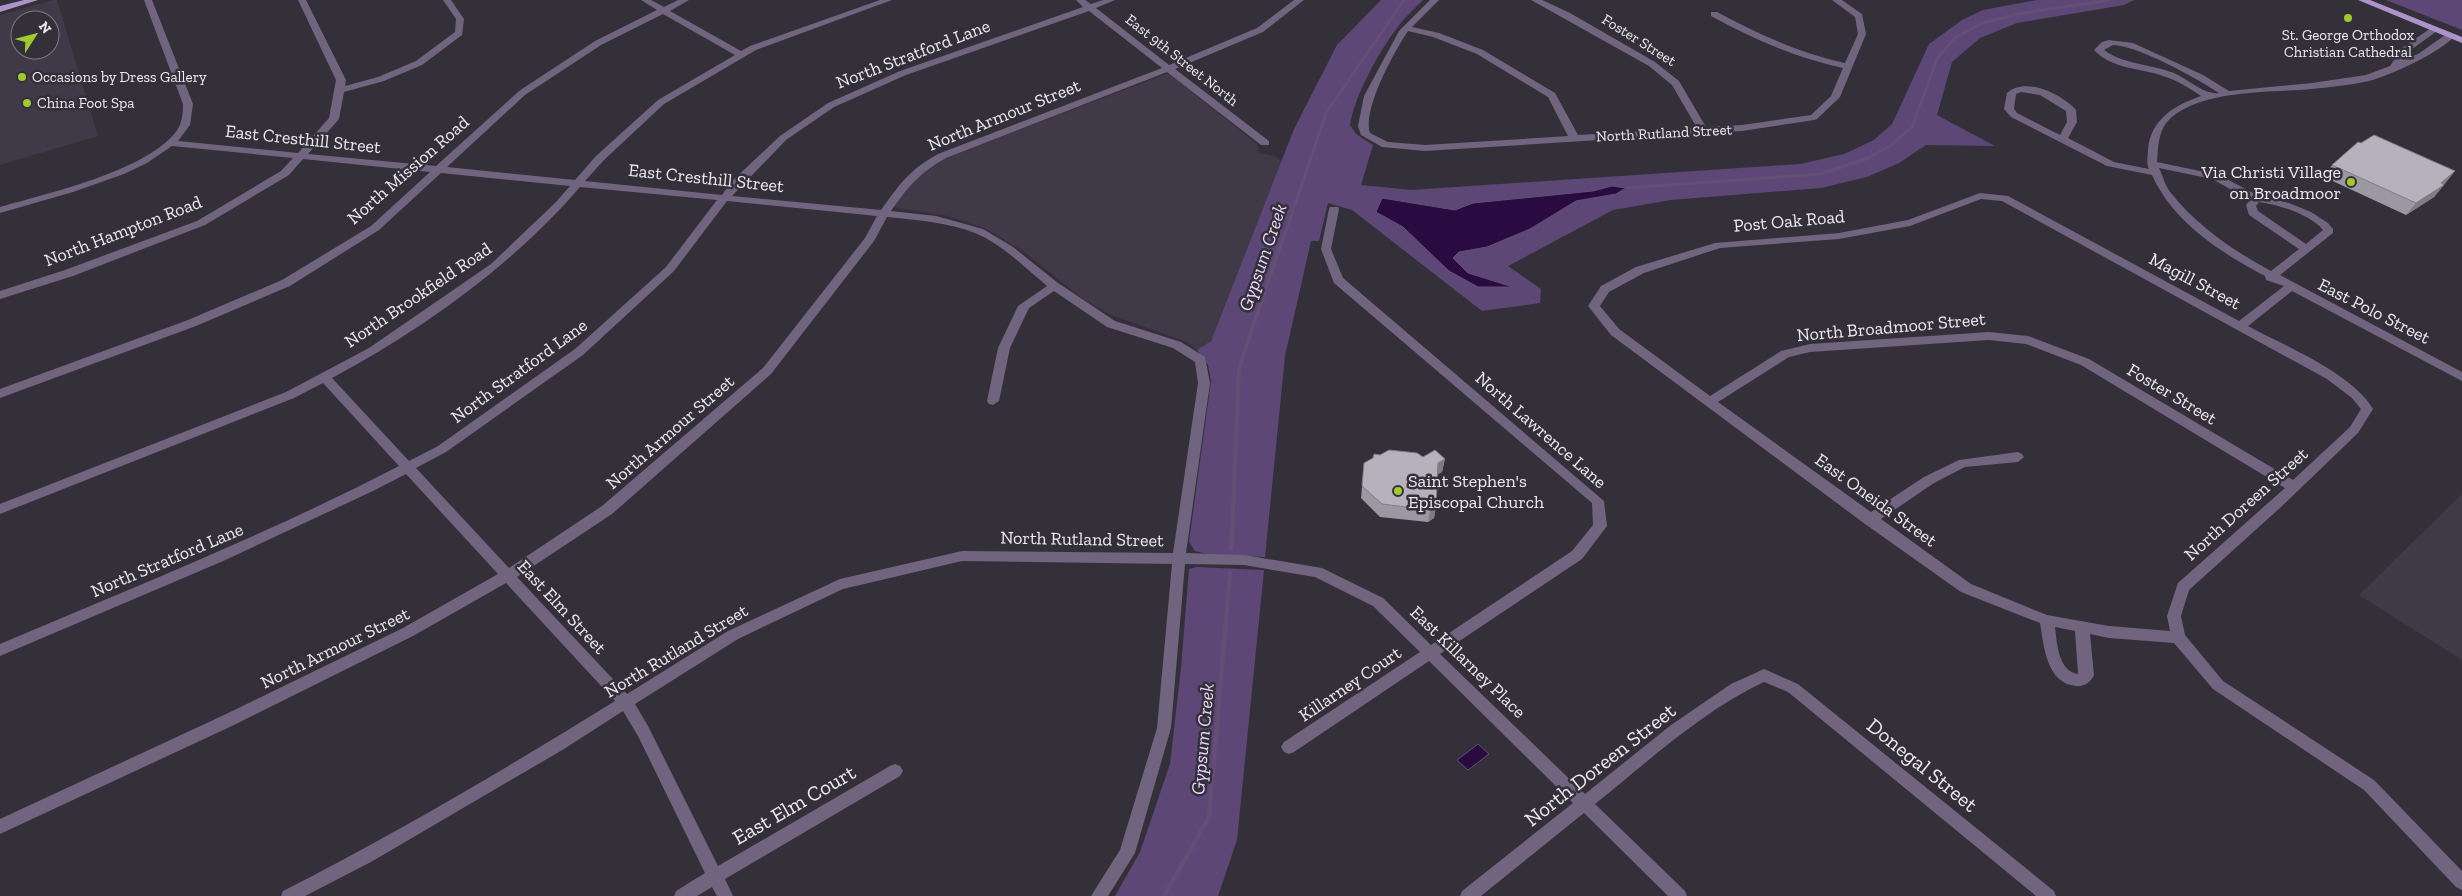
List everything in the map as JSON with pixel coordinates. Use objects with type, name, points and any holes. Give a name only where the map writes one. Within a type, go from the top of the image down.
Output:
[{"type":"main road","points":[[0,9],[34,0]]},
{"type":"main road","points":[[2362,0],[2462,40]]},
{"type":"street","points":[[0,210],[111,176],[154,155],[171,143],[184,126],[188,118],[188,104],[148,0]]},
{"type":"street","points":[[302,0],[341,80],[339,90],[381,79],[419,63],[459,33],[460,19],[447,0]]},
{"type":"street","points":[[645,0],[740,54]]},
{"type":"street","name":"North Mission Road","points":[[0,394],[192,323],[286,283],[374,228],[522,93],[598,43],[685,0]]},
{"type":"street","name":"North Brookfield Road","points":[[0,509],[290,395],[373,351],[495,266],[560,204],[600,158],[661,102],[740,54],[888,0]]},
{"type":"street","name":"East 9th Street North","points":[[1080,0],[1265,143]]},
{"type":"street","name":"North Stratford Lane","points":[[0,650],[216,558],[368,488],[442,449],[579,352],[670,269],[735,184],[783,138],[831,105],[903,73],[1111,0]]},
{"type":"street","name":"North Armour Street","points":[[0,827],[229,720],[408,632],[507,576],[607,510],[767,371],[870,239],[884,213],[909,180],[922,167],[942,156],[1260,30],[1300,0]]},
{"type":"street","points":[[1406,28],[1435,0]]},
{"type":"street","name":"Foster Street","points":[[1535,0],[1567,15],[1658,69],[1676,83],[1703,130]]},
{"type":"street","name":"North Rutland Street","points":[[1406,28],[1369,96],[1362,126],[1366,135],[1386,145],[1425,148],[1742,128],[1814,117],[1834,97],[1862,34],[1859,16],[1836,0]]},
{"type":"street","points":[[1714,14],[1779,48],[1822,61],[1848,66]]},
{"type":"street","points":[[1406,28],[1436,35],[1480,52],[1552,95],[1574,138]]},
{"type":"street","points":[[2394,66],[2405,50],[2434,29]]},
{"type":"street","points":[[2153,168],[2154,139],[2163,121],[2187,104],[2209,97],[2228,94],[2312,86],[2368,78],[2421,56],[2451,35]]},
{"type":"street","points":[[2209,97],[2184,81],[2165,73],[2115,61],[2099,50],[2106,44],[2117,42],[2130,45],[2200,77],[2228,94]]},
{"type":"street","points":[[2062,139],[2070,129],[2072,110],[2042,93],[2022,88],[2012,93],[2009,109],[2014,115],[2111,164],[2215,177],[2257,199],[2271,200],[2324,224],[2330,231],[2270,276]]},
{"type":"street","name":"North Hampton Road","points":[[0,295],[69,273],[200,223],[285,173],[334,120],[339,90]]},
{"type":"street","name":"East Cresthill Street","points":[[171,143],[252,152],[303,154],[436,171],[884,213],[936,219],[979,231],[1009,249],[1054,286],[1111,324],[1177,345],[1201,360],[1204,383],[1179,559]]},
{"type":"street","name":"East Polo Street","points":[[2153,168],[2165,193],[2203,232],[2237,257],[2290,288],[2462,377]]},
{"type":"street","name":"Post Oak Road","points":[[1594,306],[1605,289],[1640,270],[1719,245],[1839,236],[1910,223],[1980,196],[1998,197]]},
{"type":"street","name":"Magill Street","points":[[1998,197],[2004,198],[2331,376],[2356,395],[2367,409]]},
{"type":"street","points":[[2257,199],[2251,205],[2253,213],[2306,249]]},
{"type":"street","name":"North Lawrence Lane","points":[[1334,209],[1326,249],[1338,280],[1598,501],[1600,526],[1576,555],[1432,652]]},
{"type":"street","points":[[993,401],[1004,348],[1024,306],[1054,286]]},
{"type":"street","points":[[2241,326],[2290,288]]},
{"type":"street","name":"East Oneida Street","points":[[1594,306],[1615,332],[1870,520],[1966,588],[2046,620],[2109,632],[2178,637]]},
{"type":"street","name":"North Broadmoor Street","points":[[1710,402],[1785,354],[1810,348],[1989,336],[2028,340]]},
{"type":"street","name":"Foster Street","points":[[2028,340],[2085,362],[2294,486]]},
{"type":"street","name":"East Elm Street","points":[[324,377],[626,703],[643,731],[725,896]]},
{"type":"street","name":"North Doreen Street","points":[[2178,637],[2174,616],[2183,587],[2354,430],[2367,409]]},
{"type":"street","points":[[1870,520],[1928,480],[1963,463],[2018,457]]},
{"type":"street","name":"North Rutland Street","points":[[289,896],[374,852],[626,703],[733,635],[840,584],[962,556],[1071,556],[1179,559]]},
{"type":"street","points":[[1098,896],[1128,853],[1164,728],[1179,559]]},
{"type":"street","name":"East Killarney Place","points":[[1179,559],[1244,560],[1317,572],[1378,602],[1432,652],[1678,896]]},
{"type":"street","points":[[2046,620],[2059,672],[2067,678],[2077,680],[2084,680],[2088,675],[2082,626]]},
{"type":"street","points":[[2178,637],[2218,685],[2369,785],[2462,882]]},
{"type":"street","name":"Killarney Court","points":[[1289,747],[1432,652]]},
{"type":"street","name":"North Doreen Street","points":[[1468,896],[1676,730],[1736,688],[1764,676]]},
{"type":"street","name":"Donegal Street","points":[[1764,676],[1793,688],[2048,896]]},
{"type":"street","name":"East Elm Court","points":[[682,896],[895,771]]},
{"type":"shaded area","points":[[57,0],[98,136],[0,165],[0,15],[10,12],[10,60],[60,60],[60,10],[18,10]]},
{"type":"shaded area","points":[[1381,0],[1423,0],[1400,24],[1375,62],[1362,88],[1350,125],[1356,134],[1373,145],[1361,185],[1411,190],[1800,164],[1844,154],[1874,140],[1892,124],[1929,44],[1962,20],[1983,10],[2037,0],[2134,0],[2124,5],[2017,23],[1980,38],[1952,62],[1937,115],[1995,146],[1926,145],[1899,163],[1867,177],[1821,188],[1671,200],[1613,210],[1508,266],[1541,289],[1540,303],[1482,311],[1352,210],[1328,203],[1319,241],[1311,241],[1285,356],[1265,557],[1207,554],[1195,551],[1189,542],[1211,381],[1208,365],[1197,350],[1211,341],[1294,129],[1337,45]]},
{"type":"shaded area","points":[[2386,0],[2462,0],[2462,30]]},
{"type":"shaded area","points":[[1166,74],[1171,75],[1257,144],[1259,153],[1275,156],[1282,161],[1211,341],[1197,350],[1187,342],[1111,315],[1083,299],[1023,251],[985,228],[948,216],[897,208],[895,205],[920,174],[946,158]]},
{"type":"shaded area","points":[[1612,186],[1626,188],[1616,194],[1576,201],[1530,229],[1487,247],[1459,252],[1453,258],[1468,273],[1513,287],[1478,287],[1449,271],[1403,227],[1376,212],[1382,198],[1455,210],[1473,203],[1593,191]]},
{"type":"shaded area","points":[[2462,494],[2462,660],[2359,595]]},
{"type":"shaded area","points":[[1197,567],[1264,570],[1237,840],[1218,896],[1115,896],[1140,852],[1170,764],[1181,668],[1189,569]]},
{"type":"shaded area","points":[[1478,744],[1489,754],[1468,770],[1457,760]]},
{"type":"building","points":[[2374,135],[2455,171],[2441,183],[2444,185],[2416,203],[2332,165],[2358,142],[2361,143]]},
{"type":"building","name":"Saint Stephen's Episcopal Church","points":[[1389,450],[1417,453],[1423,457],[1435,450],[1445,459],[1438,463],[1436,506],[1430,510],[1382,504],[1362,486],[1364,463],[1373,458],[1374,454],[1380,455]]},
{"type":"waterway","name":"Gypsum Creek","points":[[1283,240],[1326,113],[1404,0]]},
{"type":"waterway","points":[[1626,188],[1821,174],[1869,158],[1890,146],[1912,127],[1938,57],[1956,37],[1983,23],[2017,14],[2110,0]]},
{"type":"waterway","name":"Gypsum Creek","points":[[1232,534],[1239,368],[1283,238]]},
{"type":"waterway","name":"Gypsum Creek","points":[[1231,549],[1232,533]]},
{"type":"waterway","name":"Gypsum Creek","points":[[1164,896],[1209,817],[1230,573]]},
{"type":"place","name":"St. George Orthodox Christian Cathedral","points":[[2348,18]]},
{"type":"place","name":"Occasions by Dress Gallery","points":[[22,77]]},
{"type":"place","name":"China Foot Spa","points":[[27,103]]},
{"type":"place","name":"Via Christi Village on Broadmoor","points":[[2351,182]]},
{"type":"place","name":"Saint Stephen's Episcopal Church","points":[[1398,491]]}]
